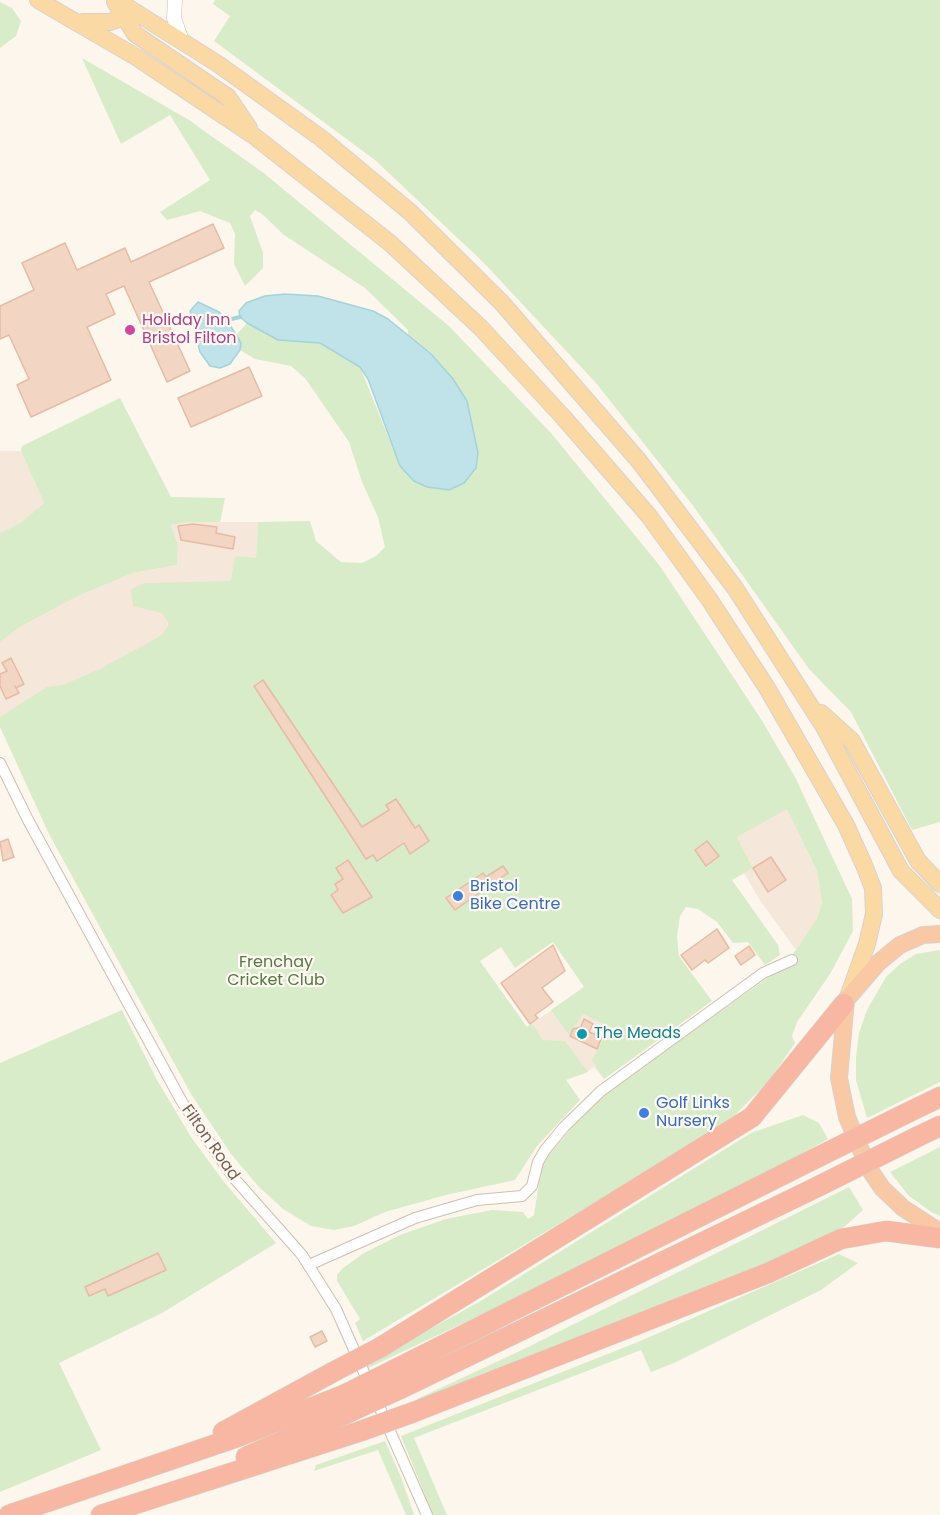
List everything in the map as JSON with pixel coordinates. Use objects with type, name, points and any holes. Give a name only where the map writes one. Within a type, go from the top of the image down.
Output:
[{"type":"highway","points":[[184,1455],[381,1347],[752,1117],[878,963],[900,945],[923,935],[940,934]]},
{"type":"highway","points":[[845,1002],[839,1078],[851,1127],[868,1167],[882,1188],[903,1208],[939,1232]]},
{"type":"highway","points":[[398,1379],[804,1164],[940,1097]]},
{"type":"highway","points":[[169,1491],[349,1402],[817,1187],[940,1126]]},
{"type":"highway","points":[[101,1515],[414,1412],[768,1273],[841,1239],[886,1231],[939,1232]]},
{"type":"highway","points":[[9,1515],[240,1436],[349,1402]]},
{"type":"main road","points":[[38,0],[77,21],[254,136],[390,243],[481,328],[564,418],[649,516],[709,599],[767,688],[846,825],[873,888],[872,924],[845,1002]]},
{"type":"main road","points":[[115,0],[182,41],[284,110],[350,162],[438,238],[494,295],[639,461],[735,588],[809,702],[901,871],[940,910]]},
{"type":"main road","points":[[77,21],[100,23],[134,10]]},
{"type":"main road","points":[[134,10],[135,34],[228,97],[254,136]]},
{"type":"main road","points":[[809,702],[852,741],[918,861],[940,884]]},
{"type":"street","points":[[175,0],[174,18],[182,41]]},
{"type":"street","name":"Filton Road","points":[[0,763],[46,854],[118,981],[182,1102],[233,1177],[309,1265],[348,1332],[427,1515]]},
{"type":"street","points":[[309,1265],[414,1218],[477,1200],[522,1196],[532,1186],[538,1162],[545,1150],[564,1127],[601,1091],[763,973],[792,960]]},
{"type":"shaded area","points":[[0,451],[21,451],[44,503],[20,523],[0,533]]},
{"type":"shaded area","points":[[188,522],[258,522],[256,558],[231,581],[214,633],[0,727],[0,642],[20,627],[78,596],[133,573],[177,565],[178,545],[171,525]]},
{"type":"shaded area","points":[[787,808],[817,871],[822,903],[817,918],[796,950],[759,899],[744,873],[753,868],[737,837]]},
{"type":"shaded area","points":[[621,973],[604,1079],[594,1067],[584,1074],[527,1027],[584,987]]},
{"type":"green space","points":[[215,0],[940,0],[940,822],[912,830],[851,712],[809,669],[694,507],[596,383],[483,262],[375,160],[214,41],[230,16],[213,4]]},
{"type":"green space","points":[[0,2],[12,8],[21,21],[16,36],[0,48]]},
{"type":"green space","name":"Frenchay Cricket Club","points":[[82,58],[189,120],[265,174],[449,326],[551,433],[660,566],[761,719],[795,777],[852,899],[853,931],[830,974],[797,1022],[792,1036],[795,1043],[769,1081],[736,1114],[701,1139],[363,1341],[355,1323],[360,1319],[337,1281],[337,1275],[343,1268],[364,1253],[400,1235],[446,1219],[492,1210],[523,1212],[528,1219],[534,1215],[542,1163],[579,1119],[603,1095],[777,971],[796,950],[817,918],[822,903],[817,871],[787,809],[737,837],[753,868],[732,880],[778,945],[780,955],[765,965],[748,942],[733,943],[717,922],[698,909],[686,907],[680,916],[677,937],[679,956],[712,1001],[604,1079],[592,1060],[610,1027],[583,1014],[569,1035],[551,1010],[584,987],[553,942],[515,968],[501,947],[480,961],[527,1027],[532,1024],[543,1040],[565,1041],[588,1072],[566,1080],[580,1100],[537,1146],[515,1180],[446,1195],[385,1212],[354,1226],[334,1230],[311,1226],[283,1209],[259,1187],[231,1154],[191,1094],[49,834],[0,727],[0,717],[47,687],[63,685],[100,669],[162,635],[169,624],[162,613],[133,606],[131,589],[145,583],[231,581],[235,556],[256,558],[258,522],[310,521],[316,541],[341,562],[362,563],[376,556],[385,547],[378,517],[362,482],[349,442],[305,378],[291,366],[255,359],[240,350],[241,343],[236,335],[247,323],[278,340],[320,343],[360,367],[400,466],[467,401],[453,379],[431,354],[408,336],[408,330],[365,288],[284,235],[262,214],[255,210],[250,216],[263,253],[263,268],[245,286],[234,264],[235,234],[230,223],[200,211],[167,220],[160,212],[210,180],[170,115],[121,144]]},
{"type":"green space","points":[[120,398],[171,497],[225,498],[220,522],[188,522],[171,525],[178,545],[177,565],[133,573],[78,596],[20,627],[0,642],[0,533],[20,523],[44,503],[21,451],[22,446]]},
{"type":"green space","points":[[940,950],[940,1082],[867,1118],[856,1080],[856,1058],[859,1033],[867,1010],[886,977],[900,964],[916,954]]},
{"type":"green space","points":[[122,1010],[157,1080],[191,1137],[224,1182],[276,1243],[162,1313],[59,1363],[101,1450],[0,1492],[0,1063]]},
{"type":"green space","points":[[803,1115],[819,1123],[828,1139],[772,1170],[512,1300],[366,1369],[370,1362],[479,1302],[751,1133]]},
{"type":"green space","points":[[940,1147],[940,1216],[908,1195],[890,1172]]},
{"type":"green space","points":[[849,1187],[863,1210],[832,1238],[419,1403],[417,1399],[524,1349]]},
{"type":"green space","points":[[839,1254],[858,1263],[821,1290],[674,1363],[651,1372],[641,1350],[414,1438],[447,1515],[433,1515],[401,1436],[638,1342]]},
{"type":"green space","points":[[385,1441],[414,1515],[406,1515],[378,1450],[314,1471],[316,1465]]},
{"type":"water","points":[[285,294],[318,296],[373,311],[388,319],[431,354],[453,379],[467,401],[478,453],[476,468],[464,483],[449,490],[427,487],[414,481],[400,466],[368,379],[360,367],[320,343],[278,340],[240,317],[239,311],[246,303],[265,296]]},
{"type":"water","points":[[198,302],[219,312],[227,320],[241,343],[240,350],[230,364],[220,368],[210,366],[200,352],[190,311]]},
{"type":"building","points":[[213,224],[224,248],[149,282],[190,371],[167,382],[124,286],[106,294],[115,314],[87,327],[111,380],[31,417],[17,385],[29,379],[9,335],[0,339],[0,306],[34,290],[22,263],[65,243],[77,270],[125,248],[131,262]]},
{"type":"building","points":[[249,367],[262,396],[191,427],[178,398]]},
{"type":"building","points":[[193,524],[217,527],[216,533],[235,537],[233,549],[181,540],[178,526]]},
{"type":"building","points":[[11,658],[24,684],[16,688],[19,693],[6,699],[0,686],[0,674],[7,671],[2,663]]},
{"type":"building","points":[[263,680],[362,827],[389,810],[386,805],[396,799],[415,828],[419,825],[429,841],[410,854],[404,843],[377,861],[373,855],[366,859],[254,686]]},
{"type":"building","points":[[8,839],[14,857],[3,861],[0,842]]},
{"type":"building","points":[[707,841],[719,856],[706,866],[695,850]]},
{"type":"building","points":[[771,857],[786,880],[768,892],[753,868]]},
{"type":"building","points":[[348,860],[372,897],[343,913],[331,895],[338,890],[335,884],[343,879],[336,868]]},
{"type":"building","points":[[503,866],[508,873],[455,910],[446,898],[483,873],[486,877]]},
{"type":"building","points":[[717,929],[729,948],[708,963],[705,960],[692,970],[681,955]]},
{"type":"building","points":[[553,945],[565,971],[542,988],[553,1002],[535,1015],[538,1018],[530,1024],[501,983]]},
{"type":"building","points":[[749,946],[755,955],[741,965],[735,956]]},
{"type":"building","name":"The Meads","points":[[584,1019],[593,1024],[589,1032],[602,1037],[597,1049],[570,1036],[573,1029],[581,1027]]},
{"type":"building","points":[[158,1253],[166,1270],[108,1296],[105,1289],[89,1296],[85,1287]]},
{"type":"building","points":[[322,1331],[327,1341],[315,1347],[310,1337]]},
{"type":"waterway","points":[[227,320],[240,317]]},
{"type":"place","name":"Holiday Inn Bristol Filton","points":[[130,330]]},
{"type":"place","name":"Bristol Bike Centre","points":[[458,896]]},
{"type":"place","name":"The Meads","points":[[582,1034]]},
{"type":"place","name":"Golf Links Nursery","points":[[644,1113]]}]
